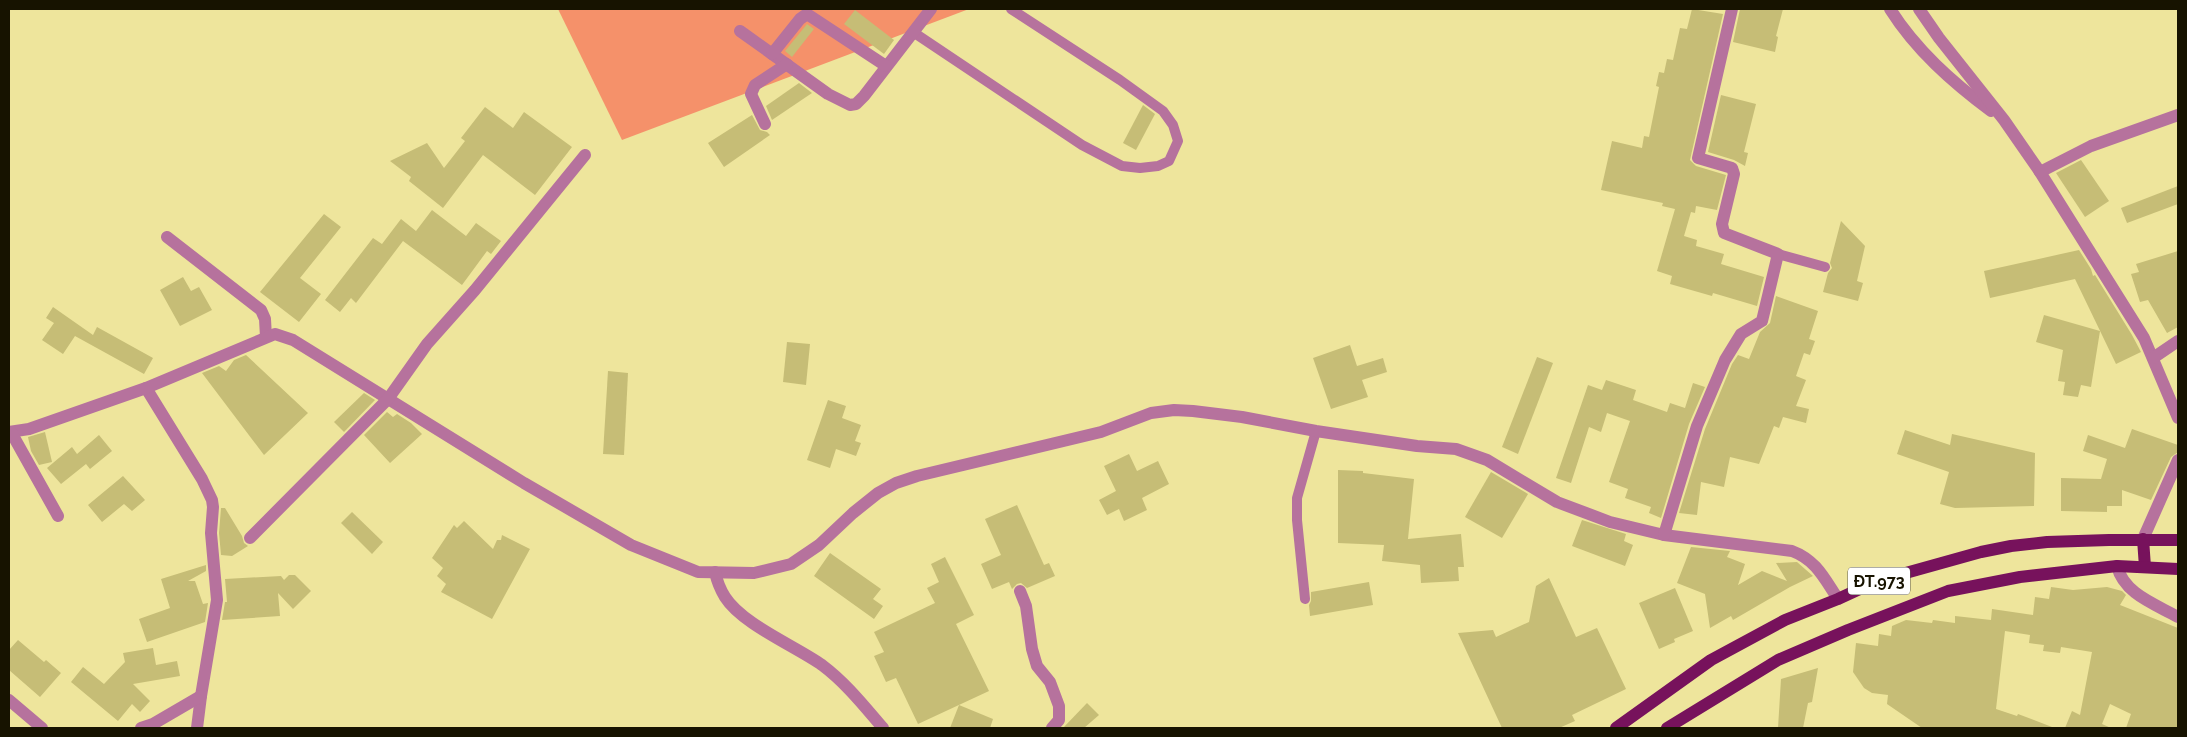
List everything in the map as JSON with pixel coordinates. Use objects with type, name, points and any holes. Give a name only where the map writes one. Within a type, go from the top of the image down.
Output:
[{"type":"main road","name":"ĐT.973","points":[[1616,728],[1711,660],[1785,620],[1877,581],[1981,552],[2048,542],[2143,539],[2178,540]]},
{"type":"main road","points":[[2143,539],[2145,567]]},
{"type":"main road","name":"ĐT.973","points":[[1667,728],[1778,660],[1856,626],[1948,591],[2020,578],[2117,566],[2178,569]]},
{"type":"street","points":[[740,31],[828,94],[850,105],[856,104],[864,96],[931,9]]},
{"type":"street","points":[[1664,535],[1698,426],[1734,344],[1748,328],[1762,321],[1778,254],[1726,235],[1722,224],[1734,174],[1732,168],[1698,158],[1732,9]]},
{"type":"street","points":[[1890,9],[1920,49],[1957,85],[2004,120]]},
{"type":"street","points":[[1919,9],[1939,38],[2004,120],[2040,172],[2144,338],[2178,418]]},
{"type":"street","points":[[772,54],[800,19],[807,14],[818,19],[886,66]]},
{"type":"street","points":[[765,124],[751,94],[755,85],[787,64]]},
{"type":"street","points":[[2040,172],[2091,146],[2178,115]]},
{"type":"street","points":[[250,538],[388,399],[427,344],[475,290],[585,155]]},
{"type":"street","points":[[167,237],[261,310],[265,319],[266,337]]},
{"type":"street","points":[[58,516],[10,432],[29,429],[146,388],[275,334],[293,340],[524,483],[631,545],[698,572],[754,572],[790,564],[819,545],[853,513],[878,493],[896,483],[1101,432],[1151,413],[1174,410],[1242,416],[1316,431],[1417,446],[1456,449],[1472,453],[1558,502],[1610,522],[1664,535],[1792,551],[1805,556],[1813,562],[1838,599]]},
{"type":"street","points":[[2153,358],[2178,342]]},
{"type":"street","points":[[146,388],[202,479],[212,500],[211,533],[217,600],[197,728]]},
{"type":"street","points":[[2143,539],[2178,460]]},
{"type":"street","points":[[2117,566],[2120,576],[2127,587],[2139,596],[2178,617]]},
{"type":"street","points":[[714,572],[726,599],[755,624],[822,666],[848,687],[883,728]]},
{"type":"street","points":[[1020,592],[1026,606],[1032,649],[1037,666],[1050,682],[1059,706],[1059,720],[1052,728]]},
{"type":"street","points":[[141,728],[153,724],[201,696]]},
{"type":"street","points":[[9,700],[42,728]]},
{"type":"lane","points":[[913,32],[1082,145],[1122,166],[1140,168],[1158,166],[1168,161],[1174,153],[1178,141],[1173,125],[1163,111],[1120,80],[1011,9]]},
{"type":"lane","points":[[1778,254],[1825,268]]},
{"type":"lane","points":[[1306,599],[1297,520],[1297,498],[1316,431]]},
{"type":"shaded area","points":[[558,9],[969,9],[622,140]]},
{"type":"building","points":[[1692,9],[1723,14],[1690,160],[1696,166],[1726,175],[1717,210],[1696,206],[1695,213],[1691,212],[1684,236],[1697,240],[1696,246],[1724,254],[1721,264],[1764,277],[1757,306],[1713,293],[1712,296],[1670,284],[1672,276],[1657,271],[1675,209],[1662,206],[1663,203],[1601,190],[1612,141],[1642,148],[1644,136],[1649,137],[1659,87],[1656,86],[1659,72],[1664,73],[1667,59],[1673,60],[1680,28],[1687,29]]},
{"type":"building","points":[[1740,9],[1783,9],[1776,36],[1778,37],[1775,52],[1733,42]]},
{"type":"building","points":[[855,10],[894,40],[884,54],[844,24]]},
{"type":"building","points":[[807,24],[814,29],[792,57],[785,51]]},
{"type":"building","points":[[799,83],[812,93],[772,120],[766,106]]},
{"type":"building","points":[[1721,95],[1756,104],[1744,152],[1748,153],[1745,166],[1734,160],[1708,152]]},
{"type":"building","points":[[1143,105],[1155,114],[1136,150],[1123,143]]},
{"type":"building","points":[[485,107],[513,128],[524,112],[572,147],[535,195],[483,155],[443,208],[409,181],[411,177],[390,161],[427,143],[444,168],[465,141],[461,138]]},
{"type":"building","points":[[752,115],[760,130],[770,135],[724,167],[708,143]]},
{"type":"building","points":[[2081,160],[2109,201],[2085,217],[2056,173]]},
{"type":"building","points":[[2178,186],[2178,204],[2127,223],[2121,208]]},
{"type":"building","points":[[432,210],[466,236],[476,223],[501,241],[491,254],[487,251],[462,285],[403,241],[356,303],[351,298],[340,312],[325,300],[373,238],[382,244],[401,219],[416,231]]},
{"type":"building","points":[[324,214],[341,227],[300,278],[321,294],[299,322],[260,292]]},
{"type":"building","points":[[1841,221],[1865,246],[1857,281],[1863,283],[1858,301],[1823,292],[1828,273],[1832,268],[1830,263]]},
{"type":"building","points":[[2079,250],[2091,269],[2093,276],[2095,275],[2141,352],[2116,364],[2075,279],[1990,298],[1984,271]]},
{"type":"building","points":[[2178,251],[2178,327],[2167,333],[2148,300],[2140,302],[2131,274],[2139,272],[2136,264]]},
{"type":"building","points":[[183,277],[191,291],[199,287],[212,310],[180,326],[160,290]]},
{"type":"building","points":[[1776,296],[1818,311],[1809,339],[1815,341],[1810,355],[1804,353],[1796,376],[1806,380],[1796,406],[1809,409],[1806,423],[1783,417],[1779,428],[1774,426],[1759,464],[1730,457],[1724,487],[1701,482],[1697,515],[1679,513],[1705,429],[1732,364],[1738,355],[1749,359],[1760,332],[1770,323]]},
{"type":"building","points":[[53,307],[93,335],[97,327],[153,358],[144,374],[75,336],[63,354],[42,340],[54,323],[46,318]]},
{"type":"building","points":[[2044,315],[2100,331],[2091,387],[2081,385],[2078,397],[2063,395],[2065,382],[2058,381],[2063,350],[2036,342]]},
{"type":"building","points":[[787,342],[810,344],[806,385],[783,382]]},
{"type":"building","points":[[1350,345],[1357,366],[1383,358],[1387,372],[1362,380],[1368,397],[1331,409],[1313,358]]},
{"type":"building","points":[[246,355],[308,413],[264,455],[202,373],[219,366],[226,371],[234,360]]},
{"type":"building","points":[[1537,357],[1553,363],[1518,454],[1502,447]]},
{"type":"building","points":[[608,371],[628,373],[624,455],[603,454]]},
{"type":"building","points":[[1606,380],[1636,390],[1633,400],[1667,412],[1670,403],[1685,408],[1693,383],[1705,387],[1689,424],[1661,518],[1649,513],[1651,507],[1625,498],[1628,489],[1609,482],[1630,421],[1607,413],[1601,432],[1589,427],[1571,483],[1556,478],[1588,385],[1602,390]]},
{"type":"building","points":[[364,393],[375,400],[344,432],[334,422]]},
{"type":"building","points":[[828,400],[846,406],[842,418],[861,425],[855,441],[861,443],[856,456],[836,449],[830,468],[807,460]]},
{"type":"building","points":[[387,412],[393,417],[397,414],[411,423],[422,434],[390,463],[364,435]]},
{"type":"building","points":[[2132,429],[2178,445],[2178,452],[2171,457],[2151,500],[2122,490],[2122,506],[2107,506],[2107,512],[2061,511],[2061,478],[2101,479],[2107,459],[2083,451],[2088,435],[2125,448]]},
{"type":"building","points":[[1905,430],[1950,445],[1952,434],[2035,453],[2034,506],[1955,508],[1940,504],[1949,472],[1897,454]]},
{"type":"building","points":[[45,432],[52,462],[39,465],[31,451],[28,437]]},
{"type":"building","points":[[99,435],[112,451],[90,469],[86,464],[61,484],[47,468],[72,447],[77,454]]},
{"type":"building","points":[[1129,454],[1137,471],[1158,461],[1169,484],[1142,498],[1147,510],[1124,521],[1119,509],[1107,515],[1099,500],[1116,491],[1104,466]]},
{"type":"building","points":[[1338,470],[1363,471],[1363,473],[1414,479],[1408,539],[1461,534],[1464,567],[1458,567],[1459,581],[1421,583],[1420,565],[1382,561],[1384,545],[1338,543]]},
{"type":"building","points":[[1491,472],[1528,494],[1502,538],[1465,517]]},
{"type":"building","points":[[123,476],[145,500],[132,511],[124,504],[102,522],[88,505]]},
{"type":"building","points":[[1017,505],[1044,565],[1049,563],[1055,576],[1027,588],[1021,583],[1012,589],[1009,582],[992,589],[981,564],[1001,555],[985,519]]},
{"type":"building","points":[[221,508],[225,508],[242,536],[244,543],[248,546],[232,556],[221,555],[219,533]]},
{"type":"building","points":[[352,512],[383,542],[372,554],[341,523]]},
{"type":"building","points":[[1582,520],[1626,534],[1624,541],[1633,545],[1625,566],[1572,546]]},
{"type":"building","points":[[464,521],[493,549],[497,540],[501,540],[502,535],[530,549],[492,619],[441,592],[446,584],[437,576],[443,568],[432,558],[454,525],[457,528]]},
{"type":"building","points":[[1691,547],[1730,551],[1727,557],[1745,564],[1738,585],[1762,571],[1787,581],[1776,563],[1797,562],[1813,576],[1733,620],[1731,616],[1710,628],[1705,594],[1677,583]]},
{"type":"building","points":[[830,553],[881,589],[873,599],[883,606],[874,619],[814,576]]},
{"type":"building","points":[[945,557],[974,615],[956,624],[989,691],[918,724],[896,678],[886,682],[874,656],[884,652],[874,632],[935,603],[927,588],[939,582],[931,564]]},
{"type":"building","points":[[206,565],[206,571],[188,581],[195,581],[203,604],[208,603],[205,622],[147,642],[139,619],[170,608],[161,579]]},
{"type":"building","points":[[289,575],[295,575],[311,591],[293,609],[278,593],[280,616],[222,620],[225,602],[227,602],[225,579],[281,576],[284,580]]},
{"type":"building","points":[[1549,578],[1576,637],[1597,628],[1626,689],[1572,715],[1575,721],[1559,728],[1502,728],[1458,633],[1493,630],[1496,637],[1529,622],[1536,586]]},
{"type":"building","points":[[1369,582],[1373,605],[1310,616],[1311,592]]},
{"type":"building","points":[[2051,587],[2073,590],[2107,587],[2122,591],[2126,595],[2120,605],[2178,628],[2178,728],[2126,728],[2131,714],[2110,704],[2102,724],[2111,728],[2065,728],[2072,711],[2080,715],[2092,652],[2061,647],[2060,653],[2043,651],[2044,645],[2029,643],[2030,635],[2005,631],[1996,709],[2017,716],[2018,714],[2052,728],[1922,728],[1887,704],[1888,695],[1872,693],[1864,688],[1853,672],[1856,643],[1878,646],[1879,634],[1891,636],[1892,626],[1906,620],[1932,623],[1933,620],[1955,623],[1955,616],[1991,620],[1992,609],[2033,615],[2035,597],[2049,599]]},
{"type":"building","points":[[1675,588],[1693,631],[1674,639],[1675,642],[1659,649],[1639,603]]},
{"type":"building","points":[[18,640],[44,662],[46,660],[61,673],[40,697],[9,670],[9,650]]},
{"type":"building","points":[[153,648],[156,665],[177,661],[180,676],[133,684],[150,701],[140,712],[132,704],[118,721],[71,682],[83,667],[104,684],[125,662],[123,653]]},
{"type":"building","points":[[1818,668],[1812,702],[1808,703],[1803,728],[1778,728],[1781,679]]},
{"type":"building","points":[[1087,703],[1099,715],[1084,728],[1063,728]]},
{"type":"building","points":[[959,705],[993,719],[990,728],[950,728]]}]
